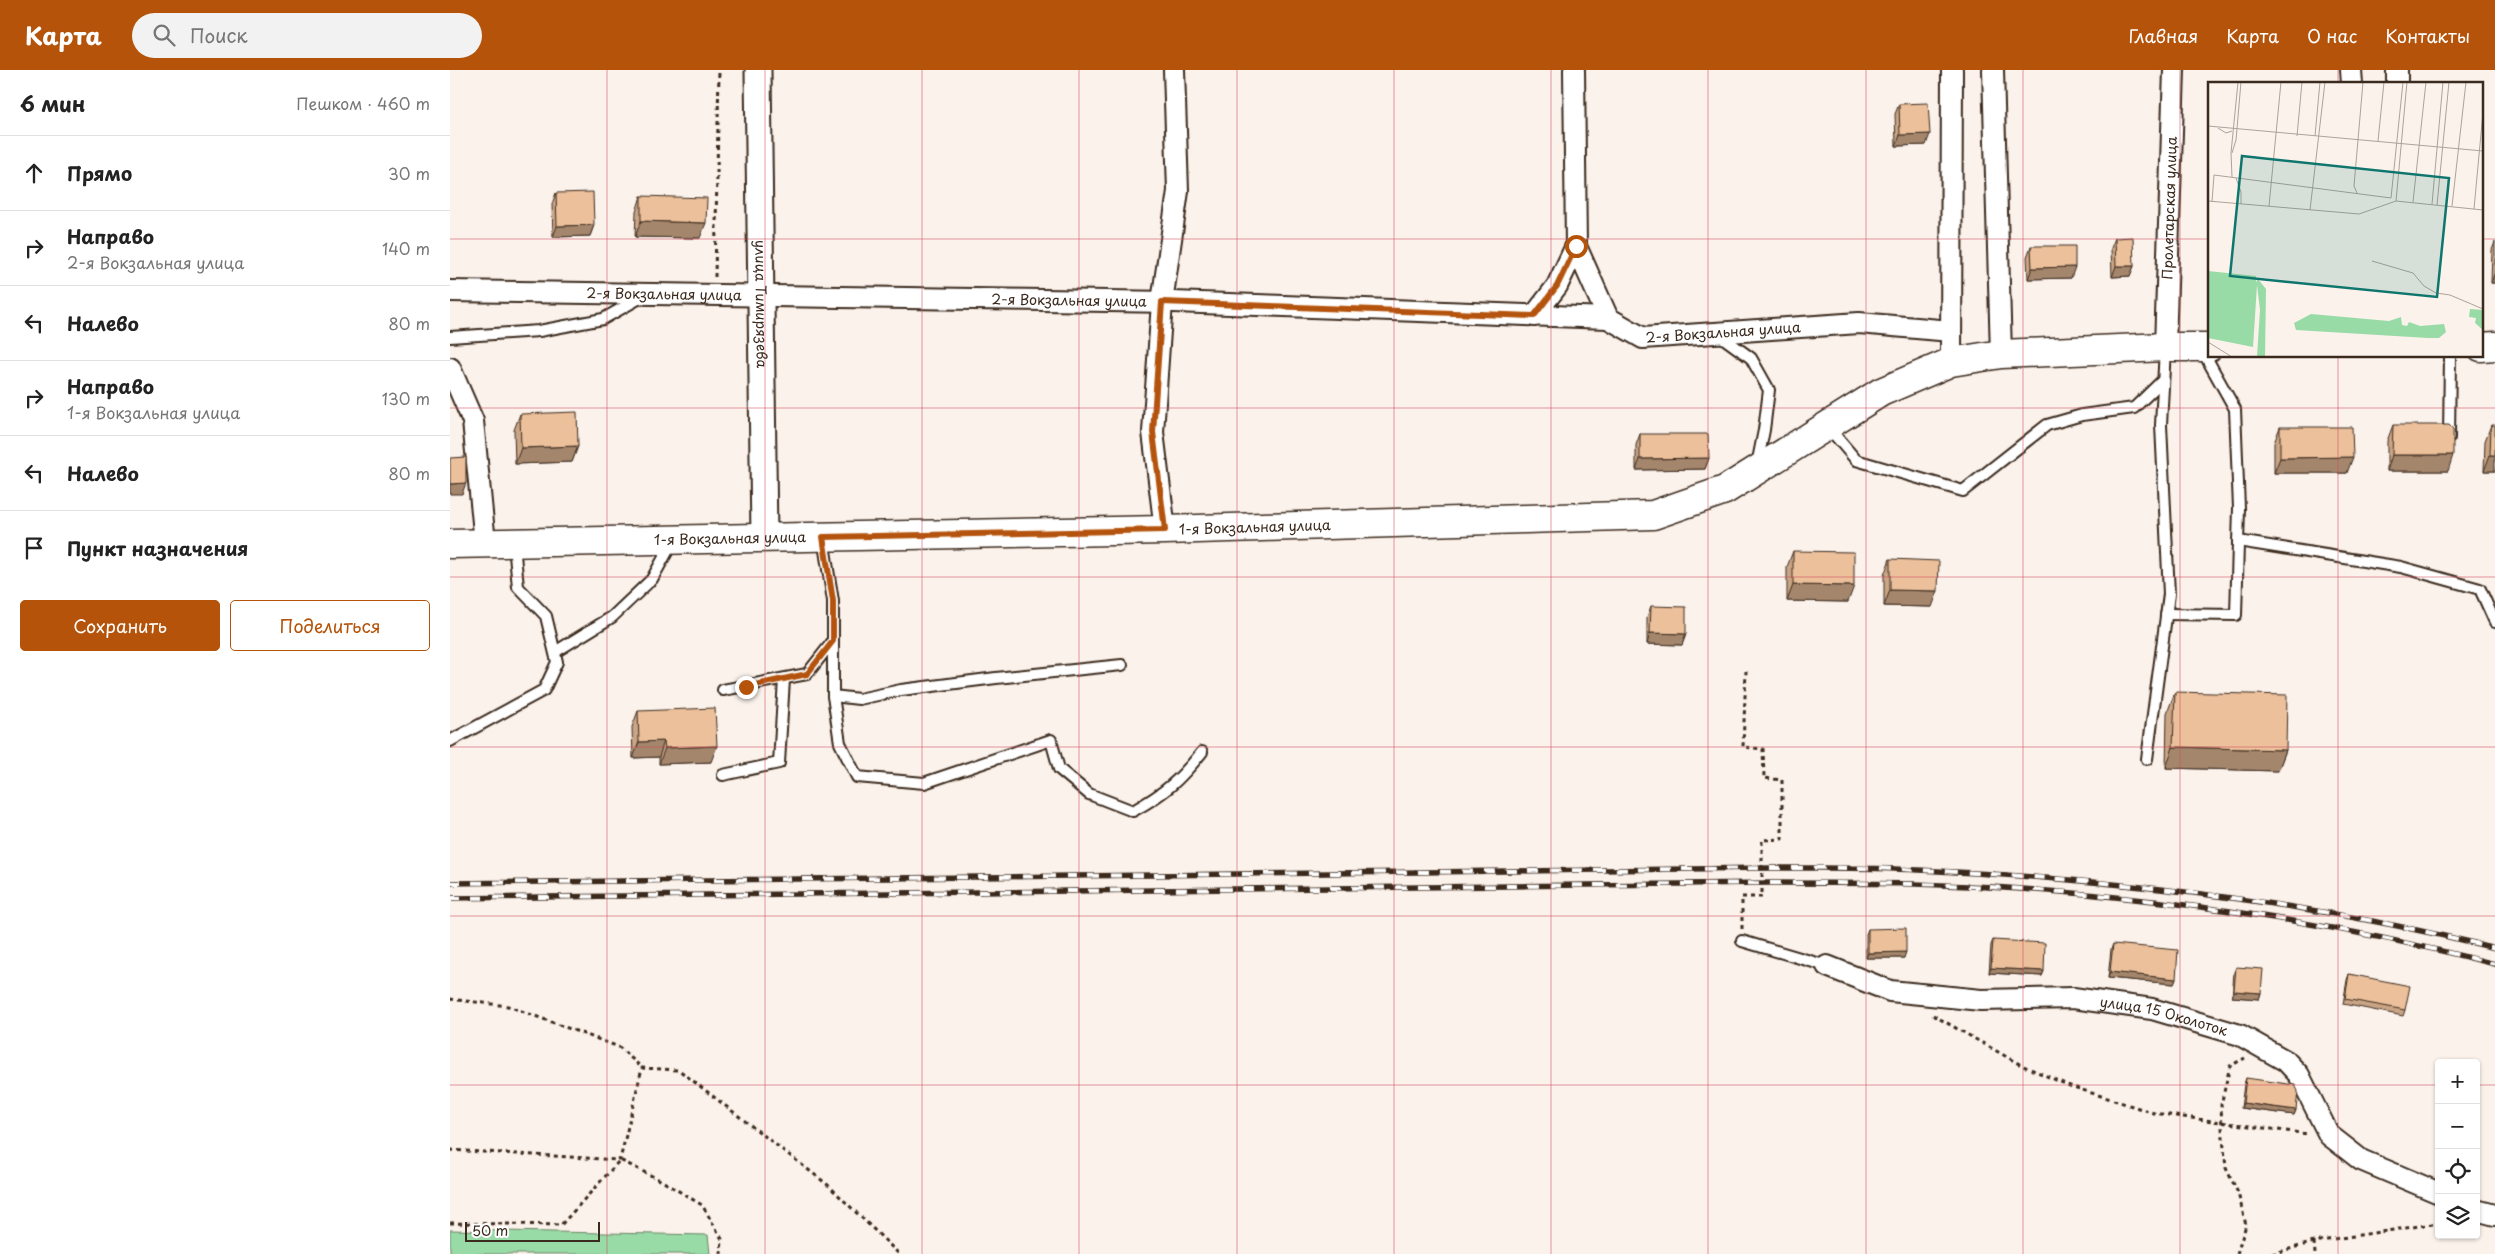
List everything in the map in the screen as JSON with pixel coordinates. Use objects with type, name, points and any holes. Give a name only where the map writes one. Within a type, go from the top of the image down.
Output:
[{"type":"main road","points":[[2482,346],[2495,346]]},
{"type":"main road","points":[[2001,354],[2204,347]]},
{"type":"main road","name":"1-я Вокзальная улица","points":[[450,544],[1165,530],[1652,515],[1725,490],[1881,392],[1951,362],[2001,354]]},
{"type":"street","name":"улица Тимирязева","points":[[758,70],[764,538]]},
{"type":"street","points":[[1165,530],[1153,432],[1162,302],[1178,191],[1174,70]]},
{"type":"street","points":[[1574,70],[1576,246],[1608,318]]},
{"type":"street","points":[[1951,362],[1952,70]]},
{"type":"street","points":[[1993,70],[2001,354]]},
{"type":"street","name":"Пролетарская улица","points":[[2165,347],[2174,70]]},
{"type":"street","points":[[1534,316],[1557,286],[1576,246]]},
{"type":"street","name":"2-я Вокзальная улица","points":[[450,291],[1162,302],[1608,318],[1643,338],[1860,323],[1951,331]]},
{"type":"street","points":[[450,368],[473,421],[485,543]]},
{"type":"street","name":"улица 15 Околоток","points":[[1826,966],[1890,991],[1980,1000],[2073,998],[2152,1009],[2240,1035],[2286,1061],[2299,1075],[2329,1135],[2361,1160],[2435,1192]]},
{"type":"lane","points":[[450,337],[539,331],[604,319],[646,294]]},
{"type":"lane","points":[[1718,333],[1751,358],[1769,390],[1756,470]]},
{"type":"lane","points":[[2147,760],[2169,594],[2161,424],[2165,347]]},
{"type":"lane","points":[[2166,614],[2236,615],[2238,541],[2235,409],[2210,358]]},
{"type":"lane","points":[[2449,438],[2450,358]]},
{"type":"lane","points":[[1827,426],[1856,460],[1963,491],[2047,425],[2082,415],[2134,408],[2163,380]]},
{"type":"lane","points":[[823,537],[833,601],[833,696],[840,743],[858,777],[924,783],[1050,740],[1059,769],[1089,794],[1133,811],[1163,794],[1184,775],[1202,752]]},
{"type":"lane","points":[[555,652],[619,611],[652,580],[674,540]]},
{"type":"lane","points":[[2238,541],[2401,567],[2480,589],[2495,622]]},
{"type":"lane","points":[[450,741],[544,690],[557,662],[546,616],[518,587],[514,543]]},
{"type":"lane","points":[[723,690],[807,674],[833,641]]},
{"type":"lane","points":[[833,696],[859,699],[901,690],[1122,665]]},
{"type":"lane","points":[[723,775],[779,762],[784,679]]},
{"type":"lane","points":[[1742,941],[1826,966]]},
{"type":"path","points":[[715,295],[719,70]]},
{"type":"path","points":[[1742,941],[1742,897],[1762,897],[1762,840],[1782,839],[1782,780],[1764,778],[1763,749],[1743,747],[1746,671]]},
{"type":"path","points":[[450,999],[508,1006],[619,1048],[642,1068],[678,1070],[828,1185],[899,1254]]},
{"type":"path","points":[[1931,1014],[2021,1065],[2070,1086],[2154,1113],[2329,1135]]},
{"type":"path","points":[[2237,1254],[2246,1225],[2238,1193],[2226,1168],[2221,1105],[2230,1066],[2245,1058],[2267,1051]]},
{"type":"path","points":[[450,1223],[561,1226],[620,1160],[642,1068]]},
{"type":"path","points":[[450,1150],[620,1160],[662,1181],[702,1205],[722,1239],[721,1254]]},
{"type":"path","points":[[2272,1254],[2314,1242],[2435,1224]]},
{"type":"path","points":[[2314,1242],[2315,1254]]},
{"type":"green space","points":[[450,1230],[708,1235],[710,1254],[450,1254]]},
{"type":"building","points":[[1928,103],[1930,134],[1900,135],[1899,104]]},
{"type":"building","points":[[593,192],[594,225],[557,226],[556,193]]},
{"type":"building","points":[[641,196],[707,198],[706,223],[641,221]]},
{"type":"building","points":[[2133,237],[2134,266],[2116,266],[2115,238]]},
{"type":"building","points":[[2031,246],[2075,246],[2075,267],[2032,268]]},
{"type":"building","points":[[577,412],[578,446],[521,448],[520,414]]},
{"type":"building","points":[[2393,425],[2449,425],[2453,429],[2453,455],[2392,455]]},
{"type":"building","points":[[2491,425],[2495,425],[2495,455],[2490,455]]},
{"type":"building","points":[[2280,427],[2352,427],[2353,457],[2280,458]]},
{"type":"building","points":[[1640,434],[1708,434],[1709,458],[1640,459]]},
{"type":"building","points":[[466,457],[466,483],[450,484],[450,458]]},
{"type":"building","points":[[1793,551],[1854,552],[1854,586],[1793,585]]},
{"type":"building","points":[[1890,559],[1939,561],[1938,591],[1890,590]]},
{"type":"building","points":[[1651,606],[1686,607],[1686,634],[1650,633]]},
{"type":"building","points":[[2175,692],[2287,695],[2286,750],[2173,747]]},
{"type":"building","points":[[715,708],[717,746],[665,748],[664,741],[639,742],[638,711]]},
{"type":"building","points":[[1906,928],[1906,952],[1868,953],[1868,929]]},
{"type":"building","points":[[1993,940],[2045,943],[2044,971],[1991,968]]},
{"type":"building","points":[[2113,944],[2178,950],[2176,979],[2110,972]]},
{"type":"building","points":[[2236,967],[2263,969],[2261,993],[2234,991]]},
{"type":"building","points":[[2349,974],[2410,986],[2405,1010],[2345,999]]},
{"type":"building","points":[[2246,1078],[2295,1085],[2298,1091],[2296,1110],[2243,1103]]},
{"type":"railway","points":[[450,883],[1882,868],[2064,879],[2209,895],[2353,917],[2495,948]]},
{"type":"railway","points":[[450,898],[1771,883],[1915,884],[2061,892],[2207,908],[2352,932],[2495,964]]},
{"type":"route","points":[[746,687],[807,674],[833,641],[833,601],[823,537],[1165,530],[1153,432],[1162,302],[1534,316],[1557,286],[1576,246]]}]
